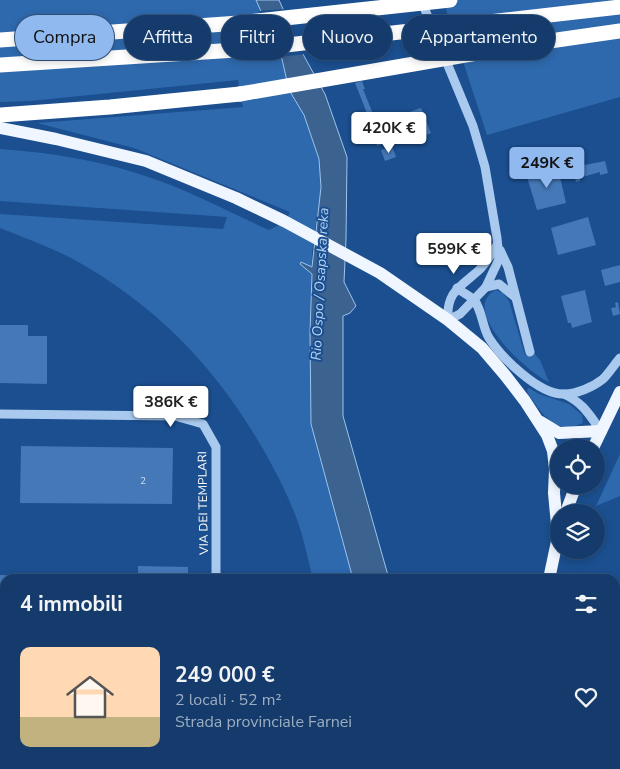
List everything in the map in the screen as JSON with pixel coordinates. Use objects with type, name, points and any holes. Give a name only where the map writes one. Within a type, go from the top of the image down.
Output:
[{"type":"highway","points":[[0,40],[239,23],[450,0]]},
{"type":"highway","points":[[0,65],[252,49],[620,7]]},
{"type":"highway","points":[[0,115],[110,107],[240,94],[536,43],[620,31]]},
{"type":"main road","points":[[0,128],[56,138],[146,161],[236,198],[286,222],[380,272],[448,320],[482,348],[505,374],[547,435],[553,451],[556,504]]},
{"type":"main road","points":[[597,439],[620,392]]},
{"type":"main road","points":[[539,421],[558,433],[601,431]]},
{"type":"main road","points":[[551,574],[554,559]]},
{"type":"street","points":[[421,0],[473,126],[488,182],[497,245],[499,259],[486,288],[460,314],[448,320],[447,309],[451,296],[457,288],[478,271],[497,245]]},
{"type":"street","points":[[497,245],[508,267],[530,352]]},
{"type":"street","points":[[486,288],[499,284],[516,298]]},
{"type":"street","points":[[457,288],[474,300],[479,308],[482,323],[489,338],[519,372],[534,383],[575,399],[585,408],[601,431]]},
{"type":"street","points":[[564,394],[594,385],[604,378],[620,358]]},
{"type":"street","name":"VIA DEI TEMPLARI","points":[[0,414],[175,416],[203,424],[216,447],[216,574]]},
{"type":"shaded area","points":[[0,0],[256,0],[263,15],[221,15],[221,60],[282,60],[289,90],[304,115],[319,159],[321,187],[312,253],[310,332],[311,424],[352,574],[312,574],[294,512],[269,459],[225,391],[182,341],[157,318],[103,277],[73,259],[0,228],[0,214],[223,229],[227,217],[0,201],[0,149],[80,159],[138,173],[185,191],[269,230],[285,222],[290,212],[134,148],[37,123],[243,107],[238,80],[30,101],[0,102]]},
{"type":"shaded area","points":[[443,0],[620,0],[620,97],[487,135],[463,60],[555,60],[555,15],[448,15]]},
{"type":"shaded area","points":[[496,290],[503,293],[509,301],[525,355],[534,353],[540,360],[549,382],[539,377],[513,354],[490,325],[485,311],[486,299]]},
{"type":"shaded area","points":[[529,388],[539,394],[569,404],[582,415],[583,423],[573,427],[565,427],[550,421],[528,394],[527,390]]},
{"type":"shaded area","points":[[620,454],[620,496],[597,504],[602,494],[605,494],[605,486]]},
{"type":"water","points":[[256,0],[279,0],[286,15],[263,15]]},
{"type":"water","name":"Rio Ospo / Osapska reka","points":[[293,31],[303,54],[303,60],[306,60],[325,94],[347,157],[344,282],[356,306],[350,313],[343,316],[343,416],[388,574],[352,574],[311,424],[310,332],[312,274],[300,264],[301,262],[312,267],[321,187],[319,159],[304,115],[289,90],[282,60],[293,60]]},
{"type":"pier","points":[[286,9],[289,15],[261,15],[259,11]]},
{"type":"pier","points":[[293,25],[303,47],[303,54],[293,55]]},
{"type":"building","points":[[362,81],[365,89],[363,89],[377,124],[372,126],[355,83]]},
{"type":"building","points":[[421,108],[431,133],[408,142],[398,116]]},
{"type":"building","points":[[383,127],[388,142],[377,146],[374,131]]},
{"type":"building","points":[[392,146],[396,157],[385,161],[381,150]]},
{"type":"building","points":[[605,161],[608,173],[600,175],[600,172],[579,178],[580,181],[576,182],[575,178],[570,179],[569,175],[566,175],[565,169]]},
{"type":"building","points":[[558,168],[566,203],[537,210],[527,177]]},
{"type":"building","points":[[588,217],[596,245],[558,255],[551,228]]},
{"type":"building","points":[[620,265],[620,282],[605,286],[601,270]]},
{"type":"building","points":[[585,290],[592,322],[572,328],[571,323],[568,323],[561,296]]},
{"type":"building","points":[[618,302],[620,314],[613,316],[611,308],[616,307],[615,303]]},
{"type":"building","points":[[0,325],[28,325],[28,336],[47,336],[47,384],[0,383]]},
{"type":"building","points":[[21,446],[173,448],[172,504],[20,503]]},
{"type":"building","points":[[138,566],[188,567],[188,574],[138,574]]}]
